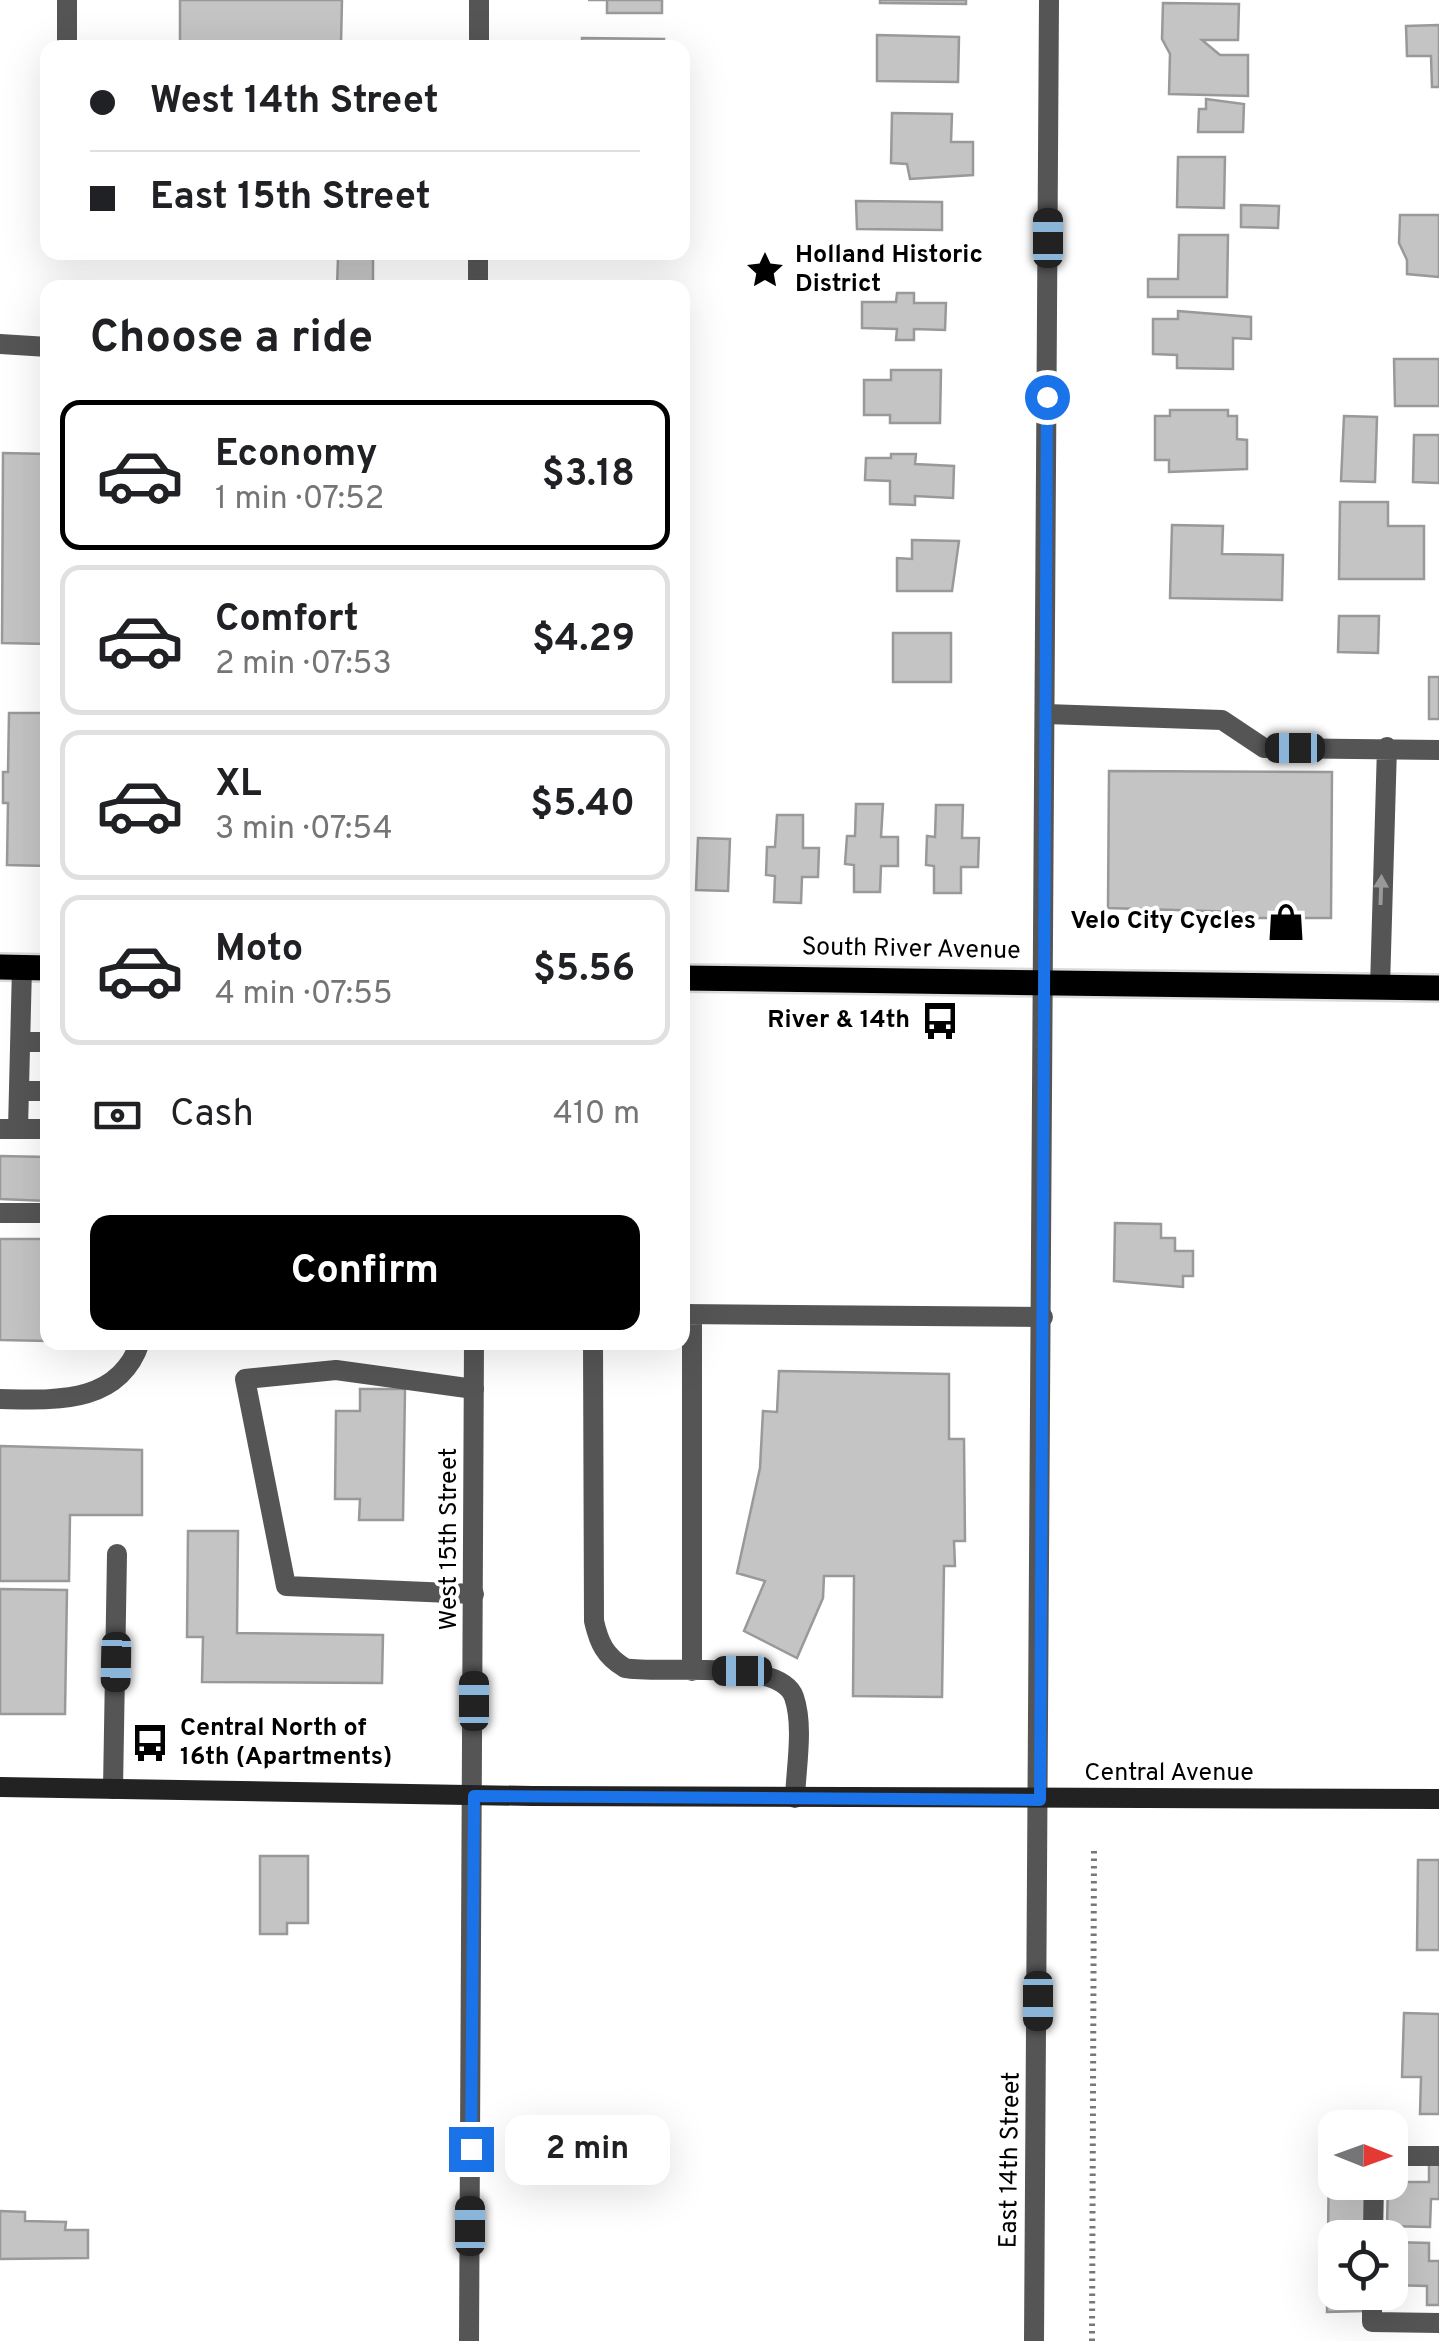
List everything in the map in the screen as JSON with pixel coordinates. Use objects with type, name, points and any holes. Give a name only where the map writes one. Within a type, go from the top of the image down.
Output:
[{"type":"main road","name":"South River Avenue","points":[[690,978],[1439,988]]},
{"type":"street","points":[[67,0],[67,40]]},
{"type":"street","points":[[479,0],[479,40]]},
{"type":"street","name":"East 14th Street","points":[[1034,2341],[1049,0]]},
{"type":"street","points":[[0,344],[40,346]]},
{"type":"street","points":[[1046,714],[1222,720],[1264,748],[1439,750]]},
{"type":"street","points":[[1380,987],[1387,747]]},
{"type":"street","points":[[23,967],[20,1092],[9,1129],[40,1129]]},
{"type":"street","points":[[20,1042],[40,1042]]},
{"type":"street","points":[[20,1092],[40,1092]]},
{"type":"street","points":[[0,1213],[40,1213]]},
{"type":"street","points":[[690,1314],[1042,1317]]},
{"type":"street","points":[[0,1399],[92,1395],[116,1381],[137,1350]]},
{"type":"street","name":"West 15th Street","points":[[469,2341],[474,1350]]},
{"type":"street","points":[[593,1350],[594,1621],[600,1643],[610,1659],[625,1668],[763,1674],[781,1681],[792,1692],[796,1708],[795,1798]]},
{"type":"street","points":[[688,1350],[692,1671]]},
{"type":"street","points":[[474,1389],[336,1370],[244,1378],[286,1586],[474,1594]]},
{"type":"street","points":[[113,1789],[118,1554]]},
{"type":"street","name":"Central Avenue","points":[[0,1787],[474,1796],[1439,1800]]},
{"type":"street","points":[[1408,2156],[1439,2156]]},
{"type":"street","points":[[1372,2310],[1372,2322],[1439,2322]]},
{"type":"path","points":[[1092,2341],[1094,1850]]},
{"type":"building","points":[[180,0],[342,0],[341,40],[180,40]]},
{"type":"building","points":[[607,0],[662,0],[662,13],[607,13]]},
{"type":"building","points":[[966,0],[966,4],[880,3]]},
{"type":"building","points":[[1163,3],[1239,4],[1238,40],[1202,40],[1220,55],[1248,55],[1248,96],[1169,94],[1170,54],[1162,39]]},
{"type":"building","points":[[1439,25],[1439,87],[1432,87],[1431,56],[1407,56],[1406,26]]},
{"type":"building","points":[[877,35],[959,37],[958,82],[877,81]]},
{"type":"building","points":[[582,38],[664,39],[664,40]]},
{"type":"building","points":[[1206,99],[1244,104],[1243,132],[1198,132],[1199,109],[1206,109]]},
{"type":"building","points":[[892,113],[952,114],[951,142],[973,142],[973,175],[910,179],[907,164],[891,163]]},
{"type":"building","points":[[1178,157],[1225,157],[1224,208],[1177,207]]},
{"type":"building","points":[[856,201],[942,202],[942,230],[857,229]]},
{"type":"building","points":[[1241,205],[1279,206],[1278,228],[1241,227]]},
{"type":"building","points":[[1400,215],[1439,215],[1439,277],[1407,274],[1407,260],[1399,243]]},
{"type":"building","points":[[1179,235],[1228,235],[1227,297],[1148,297],[1148,279],[1178,279]]},
{"type":"building","points":[[338,260],[373,260],[373,280],[337,280]]},
{"type":"building","points":[[897,293],[914,293],[914,303],[946,303],[945,330],[914,329],[914,340],[896,340],[897,329],[862,328],[862,302],[896,302]]},
{"type":"building","points":[[1178,311],[1251,317],[1251,339],[1233,338],[1233,369],[1177,368],[1177,355],[1153,354],[1153,319],[1178,319]]},
{"type":"building","points":[[1394,359],[1439,359],[1439,406],[1395,406]]},
{"type":"building","points":[[891,370],[941,370],[940,423],[890,423],[890,415],[864,415],[864,380],[891,380]]},
{"type":"building","points":[[1170,410],[1228,410],[1228,416],[1237,416],[1237,439],[1247,440],[1247,469],[1169,472],[1169,460],[1155,460],[1155,416],[1170,416]]},
{"type":"building","points":[[1344,416],[1377,417],[1375,482],[1341,481]]},
{"type":"building","points":[[1414,435],[1439,435],[1439,483],[1413,482]]},
{"type":"building","points":[[3,453],[40,454],[40,644],[2,643]]},
{"type":"building","points":[[891,454],[916,454],[915,464],[954,466],[953,498],[915,496],[915,505],[890,504],[890,481],[865,480],[866,458],[891,458]]},
{"type":"building","points":[[1340,502],[1388,502],[1388,526],[1424,526],[1424,579],[1339,579]]},
{"type":"building","points":[[1172,525],[1223,526],[1222,554],[1283,555],[1282,600],[1170,598]]},
{"type":"building","points":[[912,540],[959,541],[952,591],[897,591],[897,558],[912,559]]},
{"type":"building","points":[[1339,616],[1379,616],[1378,653],[1338,652]]},
{"type":"building","points":[[893,633],[951,633],[951,682],[893,682]]},
{"type":"building","points":[[1429,677],[1439,677],[1439,719],[1429,719]]},
{"type":"building","points":[[9,713],[40,713],[40,866],[7,865],[8,803],[3,803],[3,772],[8,772]]},
{"type":"building","points":[[1109,771],[1332,772],[1331,918],[1239,918],[1239,912],[1108,908]]},
{"type":"building","points":[[856,804],[883,804],[881,837],[898,837],[898,866],[881,866],[880,892],[854,892],[854,865],[845,864],[847,836],[855,836]]},
{"type":"building","points":[[936,805],[963,805],[962,838],[979,838],[978,867],[961,867],[961,893],[934,893],[934,866],[926,865],[927,836],[935,837]]},
{"type":"building","points":[[777,815],[803,815],[803,848],[819,848],[818,877],[802,877],[801,903],[774,902],[775,876],[766,875],[767,847],[775,847]]},
{"type":"building","points":[[698,838],[730,839],[728,891],[696,890]]},
{"type":"building","points":[[0,1156],[40,1157],[40,1201],[0,1199]]},
{"type":"building","points":[[1115,1223],[1161,1224],[1161,1238],[1175,1238],[1175,1251],[1193,1251],[1193,1276],[1183,1276],[1183,1287],[1114,1281]]},
{"type":"building","points":[[0,1239],[40,1239],[40,1341],[0,1340]]},
{"type":"building","points":[[779,1371],[949,1374],[949,1439],[964,1439],[965,1541],[954,1541],[955,1566],[944,1566],[942,1697],[853,1696],[854,1576],[824,1576],[823,1598],[797,1658],[744,1631],[765,1581],[737,1573],[760,1468],[763,1411],[777,1412]]},
{"type":"building","points":[[360,1389],[405,1389],[403,1520],[359,1520],[360,1499],[335,1499],[336,1411],[360,1411]]},
{"type":"building","points":[[0,1446],[142,1450],[142,1515],[70,1515],[69,1581],[0,1581]]},
{"type":"building","points":[[188,1531],[238,1531],[237,1633],[383,1635],[382,1683],[202,1682],[203,1637],[187,1637]]},
{"type":"building","points":[[0,1589],[67,1590],[65,1714],[0,1714]]},
{"type":"building","points":[[260,1856],[308,1856],[308,1923],[287,1923],[287,1934],[260,1934]]},
{"type":"building","points":[[1418,1860],[1439,1860],[1439,1950],[1417,1950]]},
{"type":"building","points":[[1404,2013],[1439,2014],[1439,2114],[1420,2114],[1421,2077],[1402,2077]]},
{"type":"building","points":[[1429,2163],[1439,2164],[1439,2199],[1431,2199],[1430,2227],[1408,2226],[1408,2220],[1387,2220],[1388,2200],[1408,2200],[1408,2182],[1429,2182]]},
{"type":"building","points":[[1328,2200],[1365,2200],[1364,2220],[1328,2220]]},
{"type":"building","points":[[0,2211],[25,2212],[25,2221],[66,2222],[65,2230],[88,2230],[88,2258],[0,2259]]},
{"type":"building","points":[[1408,2242],[1429,2243],[1429,2261],[1439,2261],[1439,2305],[1427,2305],[1427,2286],[1408,2285]]},
{"type":"place","name":"Holland Historic District","points":[[765,270]]},
{"type":"place","name":"Velo City Cycles","points":[[1286,922]]},
{"type":"place","name":"River & 14th","points":[[940,1021]]},
{"type":"place","name":"Central North of 16th (Apartments)","points":[[150,1743]]},
{"type":"route","points":[[471,2149],[474,1796],[1040,1800],[1047,397]]}]
